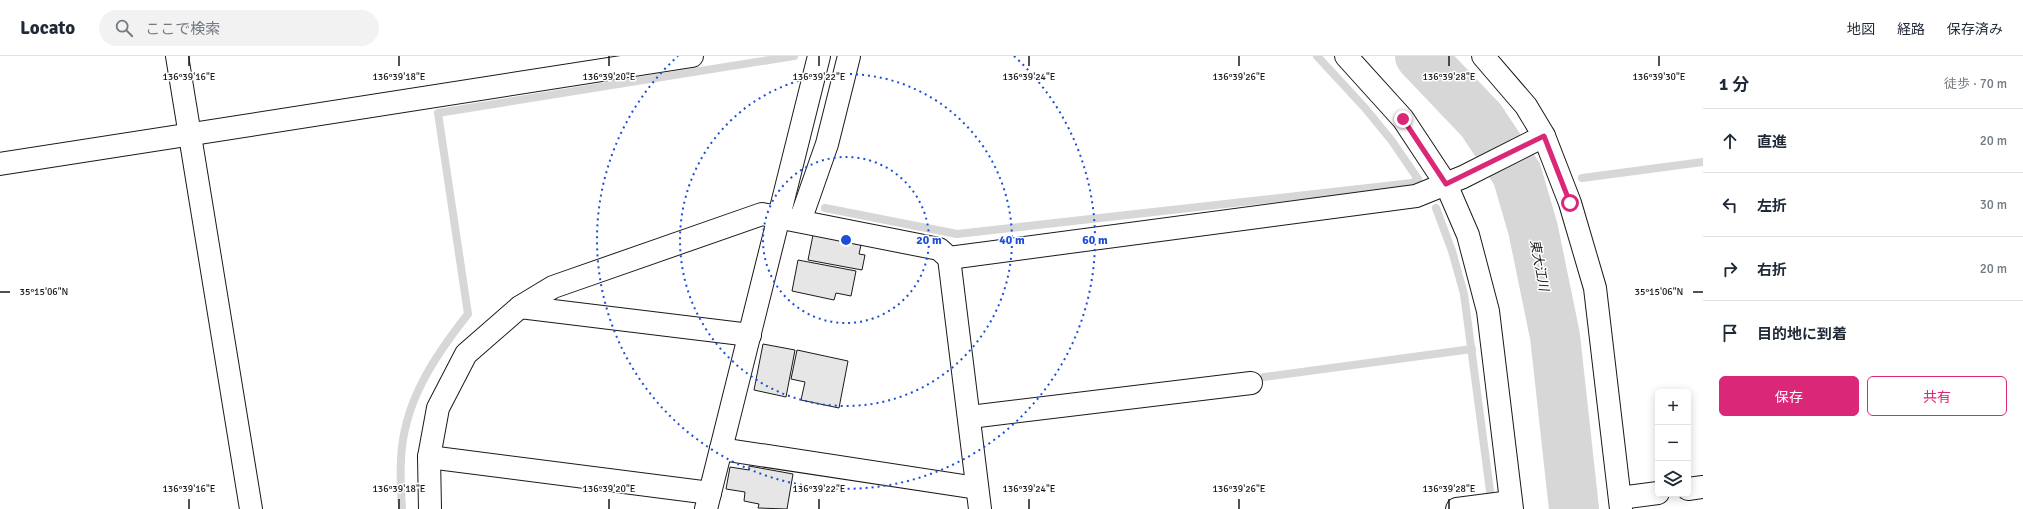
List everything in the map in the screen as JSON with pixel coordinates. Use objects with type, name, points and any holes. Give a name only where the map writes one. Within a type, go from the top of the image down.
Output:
[{"type":"street","points":[[177,56],[209,241],[251,509]]},
{"type":"street","points":[[0,164],[692,56]]},
{"type":"street","points":[[790,219],[819,56]]},
{"type":"street","points":[[429,457],[708,501],[750,335],[790,219],[827,144],[849,56]]},
{"type":"street","points":[[1346,56],[1403,119],[1455,181],[1488,312],[1512,505],[1457,509]]},
{"type":"street","points":[[1483,56],[1526,106],[1538,139],[1570,203],[1595,288],[1620,503],[1655,494]]},
{"type":"street","points":[[949,258],[1416,196],[1455,181],[1538,139]]},
{"type":"street","points":[[430,509],[429,457],[438,408],[466,354],[520,307],[553,287],[762,214],[939,249],[949,258],[970,418],[978,498],[721,449]]},
{"type":"street","points":[[520,307],[750,335]]},
{"type":"street","points":[[970,418],[1251,383]]},
{"type":"street","points":[[1691,489],[1703,487]]},
{"type":"building","points":[[813,235],[861,245],[859,254],[865,255],[862,270],[808,260]]},
{"type":"building","points":[[798,260],[856,271],[851,296],[836,293],[834,300],[792,291]]},
{"type":"building","points":[[763,344],[795,350],[786,397],[754,390]]},
{"type":"building","points":[[797,350],[848,361],[839,408],[801,400],[805,382],[791,379]]},
{"type":"building","points":[[749,466],[793,474],[787,509],[758,508],[759,504],[744,501],[745,492],[726,489],[730,467],[749,470]]},
{"type":"waterway","points":[[402,509],[401,460],[403,439],[414,400],[432,364],[455,330],[468,314],[438,113],[794,56]]},
{"type":"waterway","points":[[825,208],[957,234],[1412,183],[1418,179],[1392,141],[1365,108],[1317,56]]},
{"type":"waterway","name":"東大江川","points":[[1420,56],[1481,120],[1517,174],[1533,229],[1555,336],[1574,509]]},
{"type":"waterway","points":[[1582,178],[1703,162]]},
{"type":"waterway","points":[[1436,208],[1452,251],[1464,294],[1490,491]]},
{"type":"waterway","points":[[1264,377],[1472,349]]},
{"type":"route","points":[[1403,119],[1446,184],[1464,177],[1544,136],[1570,203]]}]
